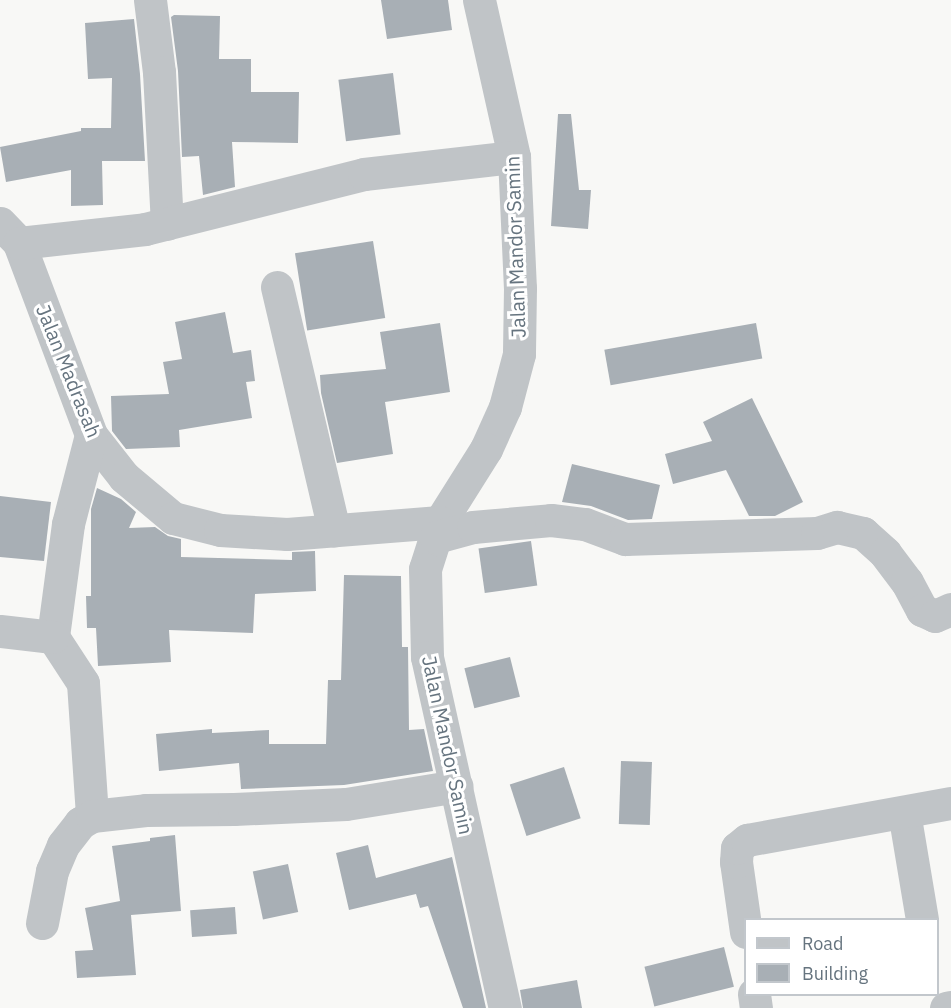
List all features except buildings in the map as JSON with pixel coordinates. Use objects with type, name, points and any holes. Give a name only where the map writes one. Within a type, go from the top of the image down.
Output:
[{"type":"street","points":[[150,0],[159,72],[167,224]]},
{"type":"street","name":"Jalan Mandor Samin","points":[[479,0],[514,157],[520,288],[519,354],[505,407],[486,449],[438,530],[425,569],[427,657],[506,1008]]},
{"type":"street","points":[[9,233],[145,229],[364,174],[514,157]]},
{"type":"street","name":"Jalan Madrasah","points":[[9,233],[91,435],[124,477],[173,518],[220,530],[287,534],[334,530],[438,530],[551,520],[585,524],[625,539],[817,533],[837,527],[863,533],[885,553],[907,582],[922,610],[935,616],[951,609]]},
{"type":"street","points":[[277,287],[334,530]]},
{"type":"street","points":[[91,435],[68,524],[53,637],[83,683],[92,816]]},
{"type":"street","points":[[0,631],[53,637]]},
{"type":"street","points":[[42,923],[52,872],[63,845],[80,823],[92,816],[146,810],[346,804],[457,786]]},
{"type":"street","points":[[744,918],[736,862],[737,848],[747,840],[951,803]]},
{"type":"street","points":[[903,812],[922,918]]},
{"type":"street","points":[[946,1008],[951,1007]]}]
